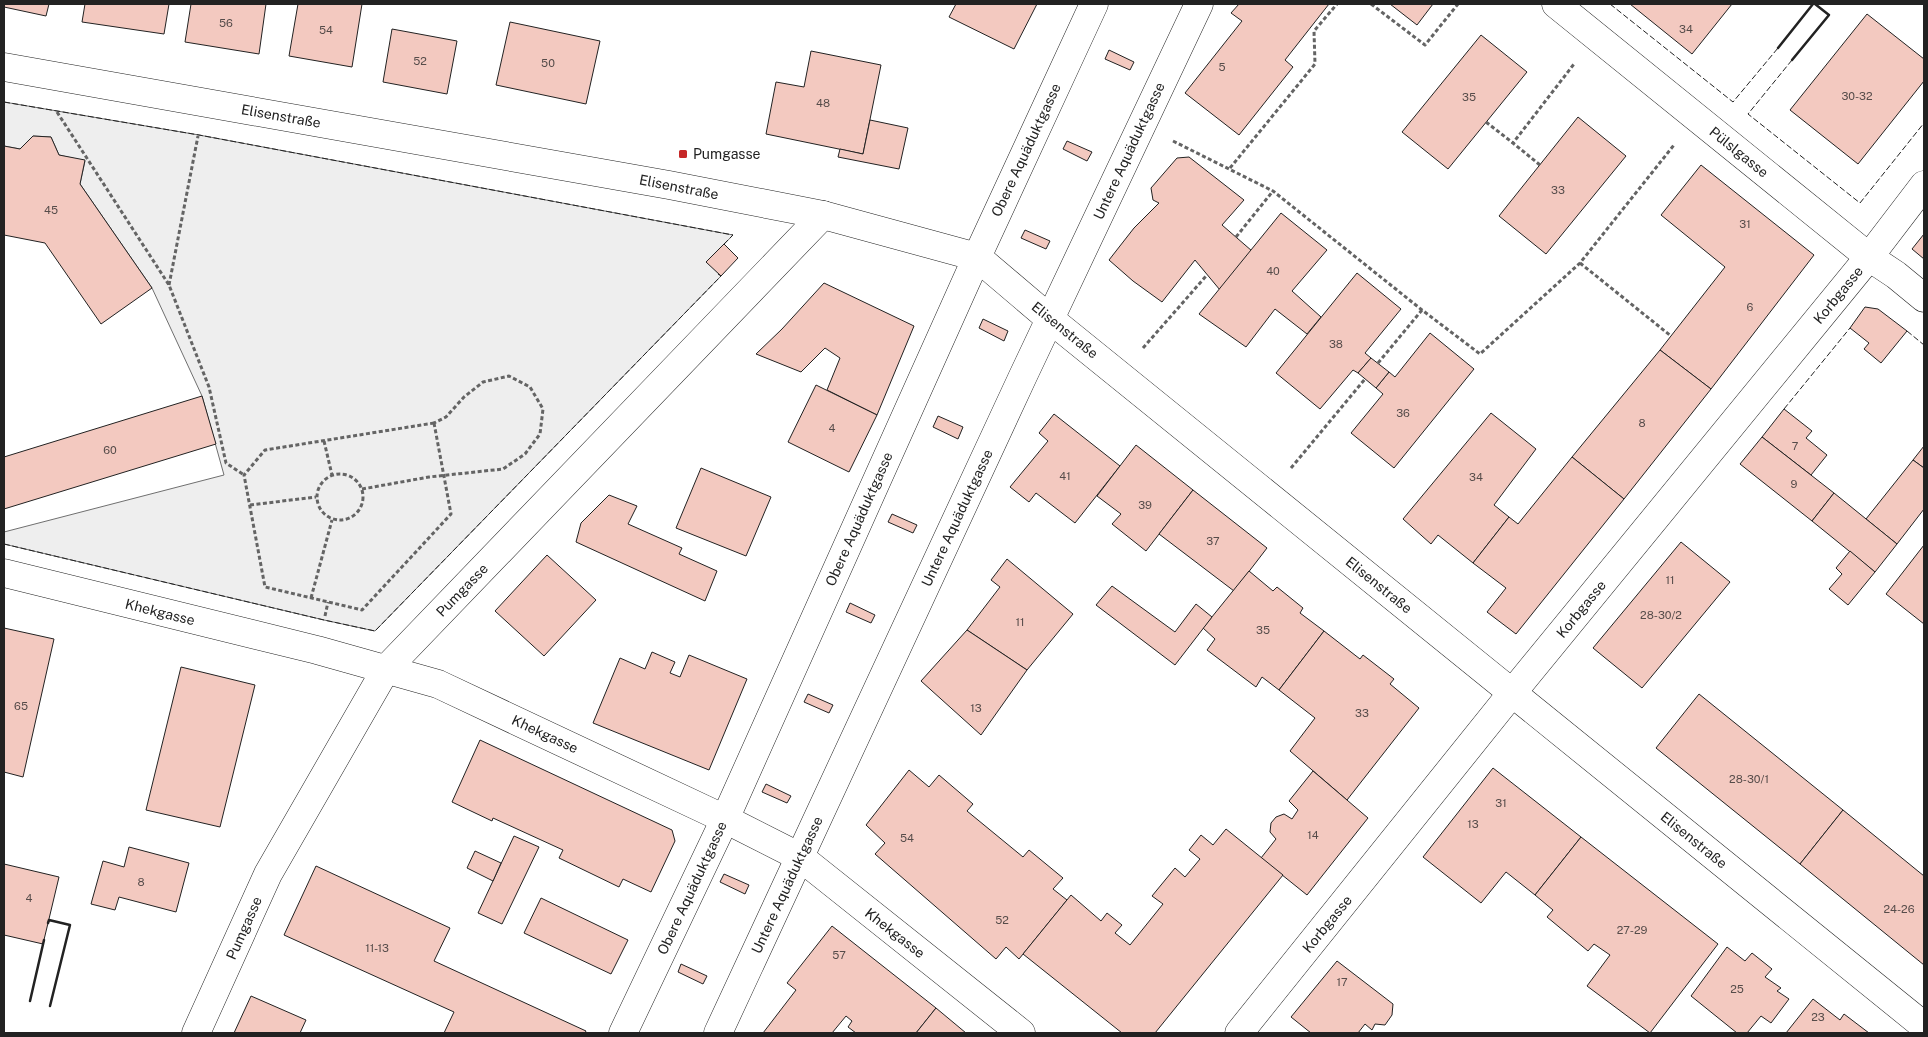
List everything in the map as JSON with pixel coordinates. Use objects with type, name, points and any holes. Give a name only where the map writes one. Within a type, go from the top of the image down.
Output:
[{"type":"street","name":"Obere Aquäduktgasse","points":[[623,1033],[725,819],[977,257],[1094,4]]},
{"type":"street","name":"Untere Aquäduktgasse","points":[[718,1033],[1050,319],[1199,4]]},
{"type":"street","name":"Pülslgasse","points":[[1556,4],[1869,257],[1896,275],[1924,298]]},
{"type":"street","name":"Elisenstraße","points":[[4,67],[669,185],[823,215],[977,257],[1050,319],[1924,1026]]},
{"type":"street","name":"Korbgasse","points":[[1239,1033],[1512,693],[1869,257],[1924,186]]},
{"type":"street","name":"Pumgasse","points":[[196,1033],[268,874],[386,669],[823,215]]},
{"type":"street","name":"Khekgasse","points":[[4,573],[386,669],[438,684],[725,819],[800,858],[1022,1033]]},
{"type":"path","points":[[1230,168],[1315,64],[1314,31],[1337,4]]},
{"type":"path","points":[[1371,4],[1425,45],[1458,4]]},
{"type":"path","points":[[1513,143],[1596,36]]},
{"type":"path","points":[[57,112],[169,285],[209,386],[226,463],[244,475],[265,587],[362,610],[451,514],[434,423]]},
{"type":"path","points":[[1141,126],[1230,168],[1273,191],[1480,354],[1580,263],[1696,117]]},
{"type":"path","points":[[1486,122],[1540,165]]},
{"type":"path","points":[[169,285],[199,134]]},
{"type":"path","points":[[1236,237],[1273,191]]},
{"type":"path","points":[[1580,263],[1671,336]]},
{"type":"path","points":[[1119,375],[1206,275]]},
{"type":"path","points":[[1378,363],[1422,310]]},
{"type":"path","points":[[244,475],[266,450],[434,423],[446,417],[483,382],[509,376],[530,387],[544,409],[540,434],[525,454],[503,469],[444,475],[362,489]]},
{"type":"path","points":[[1268,495],[1365,379]]},
{"type":"path","points":[[324,441],[332,475]]},
{"type":"path","points":[[344,474],[355,479],[362,489],[363,502],[357,514],[345,520],[332,520],[320,511],[316,497],[320,483],[332,475],[344,474]]},
{"type":"path","points":[[250,505],[316,497]]},
{"type":"path","points":[[311,598],[332,520]]},
{"type":"shaded area","points":[[4,102],[199,135],[733,235],[707,262],[721,276],[375,631],[4,544],[4,532],[224,475],[202,396],[152,288],[80,184],[85,161],[59,155],[51,137],[33,136],[20,149],[4,146]]},
{"type":"building","points":[[4,4],[49,4],[46,16],[4,7]]},
{"type":"building","points":[[85,4],[169,4],[164,34],[82,22]]},
{"type":"building","points":[[191,4],[266,4],[259,54],[185,42]]},
{"type":"building","points":[[298,4],[362,4],[352,67],[289,56]]},
{"type":"building","points":[[956,4],[1037,4],[1014,49],[949,17]]},
{"type":"building","points":[[1239,4],[1329,4],[1285,60],[1293,67],[1239,135],[1185,93],[1242,21],[1231,13]]},
{"type":"building","points":[[1390,4],[1433,4],[1417,25]]},
{"type":"building","points":[[1630,4],[1732,4],[1692,54]]},
{"type":"building","points":[[1867,14],[1924,59],[1924,81],[1858,164],[1790,110]]},
{"type":"building","points":[[510,22],[600,41],[586,104],[496,85]]},
{"type":"building","points":[[392,29],[457,41],[447,94],[383,82]]},
{"type":"building","points":[[1481,35],[1527,72],[1448,169],[1402,132]]},
{"type":"building","points":[[1109,50],[1134,62],[1130,70],[1105,59]]},
{"type":"building","points":[[811,51],[881,65],[863,154],[766,134],[776,82],[804,87]]},
{"type":"building","points":[[1578,117],[1626,156],[1546,254],[1499,216]]},
{"type":"building","points":[[870,120],[908,128],[899,169],[838,157],[840,149],[863,154]]},
{"type":"building","points":[[33,136],[51,137],[59,155],[85,160],[80,184],[152,288],[101,324],[45,243],[4,235],[4,146],[20,149]]},
{"type":"building","points":[[1067,141],[1092,152],[1087,161],[1063,149]]},
{"type":"building","points":[[1189,157],[1244,200],[1222,225],[1252,251],[1220,290],[1195,260],[1162,302],[1133,281],[1109,260],[1134,228],[1159,203],[1153,200],[1151,188],[1177,158]]},
{"type":"building","points":[[1701,165],[1814,255],[1711,389],[1660,350],[1725,267],[1661,215]]},
{"type":"building","points":[[1281,213],[1327,250],[1292,291],[1321,317],[1307,334],[1275,309],[1246,347],[1199,314]]},
{"type":"building","points":[[1025,230],[1050,241],[1046,249],[1021,238]]},
{"type":"building","points":[[1924,234],[1924,259],[1912,249]]},
{"type":"building","points":[[724,244],[738,258],[721,276],[706,262]]},
{"type":"building","points":[[1357,273],[1401,309],[1365,353],[1371,358],[1358,373],[1353,370],[1320,409],[1276,373]]},
{"type":"building","points":[[824,283],[914,326],[877,415],[827,390],[840,358],[825,348],[801,372],[756,354]]},
{"type":"building","points":[[1865,307],[1878,309],[1907,331],[1881,363],[1864,349],[1869,343],[1850,328]]},
{"type":"building","points":[[983,319],[1008,331],[1004,341],[979,328]]},
{"type":"building","points":[[1430,333],[1474,369],[1394,468],[1351,433],[1383,394],[1376,388],[1389,372],[1395,377]]},
{"type":"building","points":[[1660,350],[1711,389],[1624,499],[1572,457]]},
{"type":"building","points":[[1371,358],[1389,372],[1376,388],[1358,373]]},
{"type":"building","points":[[816,385],[877,415],[849,472],[788,442]]},
{"type":"building","points":[[202,396],[216,444],[4,509],[4,457]]},
{"type":"building","points":[[1784,409],[1812,431],[1806,438],[1827,455],[1811,475],[1762,437]]},
{"type":"building","points":[[1491,413],[1536,449],[1494,505],[1509,517],[1473,563],[1438,535],[1431,544],[1403,519]]},
{"type":"building","points":[[1054,414],[1120,466],[1075,523],[1036,493],[1029,502],[1010,487],[1048,441],[1039,433]]},
{"type":"building","points":[[938,416],[963,427],[958,439],[933,427]]},
{"type":"building","points":[[1762,437],[1834,493],[1812,521],[1740,464]]},
{"type":"building","points":[[1136,445],[1193,490],[1146,551],[1112,524],[1121,514],[1097,496]]},
{"type":"building","points":[[1924,446],[1924,468],[1913,460]]},
{"type":"building","points":[[1572,457],[1624,499],[1516,634],[1487,612],[1506,588],[1473,563],[1509,517],[1518,524]]},
{"type":"building","points":[[1913,460],[1924,468],[1924,509],[1897,544],[1866,519]]},
{"type":"building","points":[[701,468],[771,497],[746,556],[676,528]]},
{"type":"building","points":[[1193,490],[1267,548],[1234,591],[1159,534]]},
{"type":"building","points":[[1834,493],[1897,544],[1875,572],[1812,521]]},
{"type":"building","points":[[609,495],[637,506],[628,524],[682,548],[679,554],[717,571],[705,601],[576,542],[581,523]]},
{"type":"building","points":[[892,514],[917,525],[913,533],[888,522]]},
{"type":"building","points":[[1681,542],[1730,582],[1642,688],[1593,648]]},
{"type":"building","points":[[1924,545],[1924,624],[1886,594]]},
{"type":"building","points":[[1850,551],[1875,572],[1848,605],[1829,589],[1842,574],[1836,568]]},
{"type":"building","points":[[547,555],[596,600],[544,656],[495,611]]},
{"type":"building","points":[[1007,559],[1073,614],[1027,670],[967,630],[1000,587],[991,580]]},
{"type":"building","points":[[1249,571],[1273,591],[1277,587],[1303,608],[1300,613],[1324,631],[1279,690],[1262,677],[1256,687],[1207,650],[1215,639],[1203,628]]},
{"type":"building","points":[[1112,586],[1175,632],[1196,604],[1212,617],[1175,665],[1096,605]]},
{"type":"building","points":[[850,603],[875,615],[871,623],[846,612]]},
{"type":"building","points":[[4,628],[54,639],[23,777],[4,772]]},
{"type":"building","points":[[967,630],[1027,670],[981,735],[921,681]]},
{"type":"building","points":[[1324,631],[1360,659],[1363,655],[1394,679],[1390,684],[1419,708],[1347,800],[1290,751],[1315,718],[1279,690]]},
{"type":"building","points":[[652,652],[675,662],[670,673],[680,677],[689,655],[747,679],[709,770],[593,723],[620,658],[645,669]]},
{"type":"building","points":[[181,667],[255,685],[220,827],[146,810]]},
{"type":"building","points":[[808,694],[833,705],[829,713],[804,702]]},
{"type":"building","points":[[1699,694],[1843,810],[1800,864],[1656,748]]},
{"type":"building","points":[[480,740],[672,830],[675,841],[651,892],[623,879],[619,887],[559,858],[563,850],[493,818],[492,821],[452,802]]},
{"type":"building","points":[[1493,768],[1581,837],[1535,895],[1506,872],[1481,903],[1423,857]]},
{"type":"building","points":[[909,770],[929,787],[939,775],[973,804],[967,811],[1023,857],[1029,850],[1063,878],[1053,889],[1067,900],[1019,959],[1006,947],[996,959],[875,854],[885,843],[866,825]]},
{"type":"building","points":[[1313,771],[1368,818],[1307,895],[1261,858],[1276,839],[1270,832],[1271,823],[1276,817],[1284,814],[1292,819],[1298,810],[1289,801]]},
{"type":"building","points":[[766,784],[791,796],[787,803],[762,792]]},
{"type":"building","points":[[1843,810],[1924,876],[1924,965],[1800,864]]},
{"type":"building","points":[[1226,829],[1283,875],[1155,1033],[1122,1033],[1023,954],[1071,895],[1101,921],[1107,913],[1122,925],[1115,933],[1130,945],[1163,904],[1152,896],[1175,868],[1185,877],[1200,859],[1189,850],[1201,835],[1213,845]]},
{"type":"building","points":[[514,836],[539,847],[502,924],[478,913]]},
{"type":"building","points":[[1581,837],[1718,944],[1650,1033],[1587,986],[1610,955],[1594,944],[1588,951],[1547,917],[1553,910],[1535,895]]},
{"type":"building","points":[[129,847],[189,863],[176,912],[119,897],[115,910],[91,904],[103,861],[124,867]]},
{"type":"building","points":[[475,851],[501,863],[493,881],[467,868]]},
{"type":"building","points":[[4,864],[59,877],[43,944],[4,935]]},
{"type":"building","points":[[316,866],[450,928],[434,961],[586,1031],[585,1033],[444,1033],[454,1012],[284,935]]},
{"type":"building","points":[[724,874],[749,885],[745,894],[720,882]]},
{"type":"building","points":[[541,898],[628,940],[611,974],[524,933]]},
{"type":"building","points":[[832,926],[936,1008],[916,1033],[856,1033],[848,1027],[852,1021],[846,1016],[832,1033],[763,1033],[796,990],[787,983]]},
{"type":"building","points":[[1727,947],[1745,961],[1752,953],[1772,969],[1765,977],[1781,988],[1777,991],[1789,999],[1771,1023],[1761,1016],[1747,1033],[1737,1033],[1691,996]]},
{"type":"building","points":[[1337,961],[1393,1004],[1392,1015],[1385,1025],[1375,1024],[1372,1030],[1365,1024],[1358,1033],[1311,1033],[1291,1017]]},
{"type":"building","points":[[681,964],[707,976],[703,984],[678,972]]},
{"type":"building","points":[[251,996],[306,1020],[300,1033],[234,1033]]},
{"type":"building","points":[[1813,999],[1840,1020],[1844,1014],[1869,1033],[1786,1033]]},
{"type":"building","points":[[936,1008],[966,1033],[916,1033]]},
{"type":"fence","points":[[1610,4],[1733,102],[1778,48]]},
{"type":"fence","points":[[1792,60],[1748,114],[1860,203],[1924,123]]},
{"type":"fence","points":[[4,102],[199,135],[733,235],[723,245]]},
{"type":"fence","points":[[4,544],[375,631],[721,276],[718,274]]},
{"type":"fence","points":[[1784,409],[1850,328]]},
{"type":"fence","points":[[1907,331],[1924,345]]},
{"type":"wall","points":[[1778,48],[1813,4]]},
{"type":"wall","points":[[1792,60],[1829,15],[1815,4]]},
{"type":"wall","points":[[48,923],[49,920],[70,925],[50,1006]]},
{"type":"wall","points":[[30,1001],[44,940]]},
{"type":"place","name":"Pumgasse","points":[[683,154]]}]
